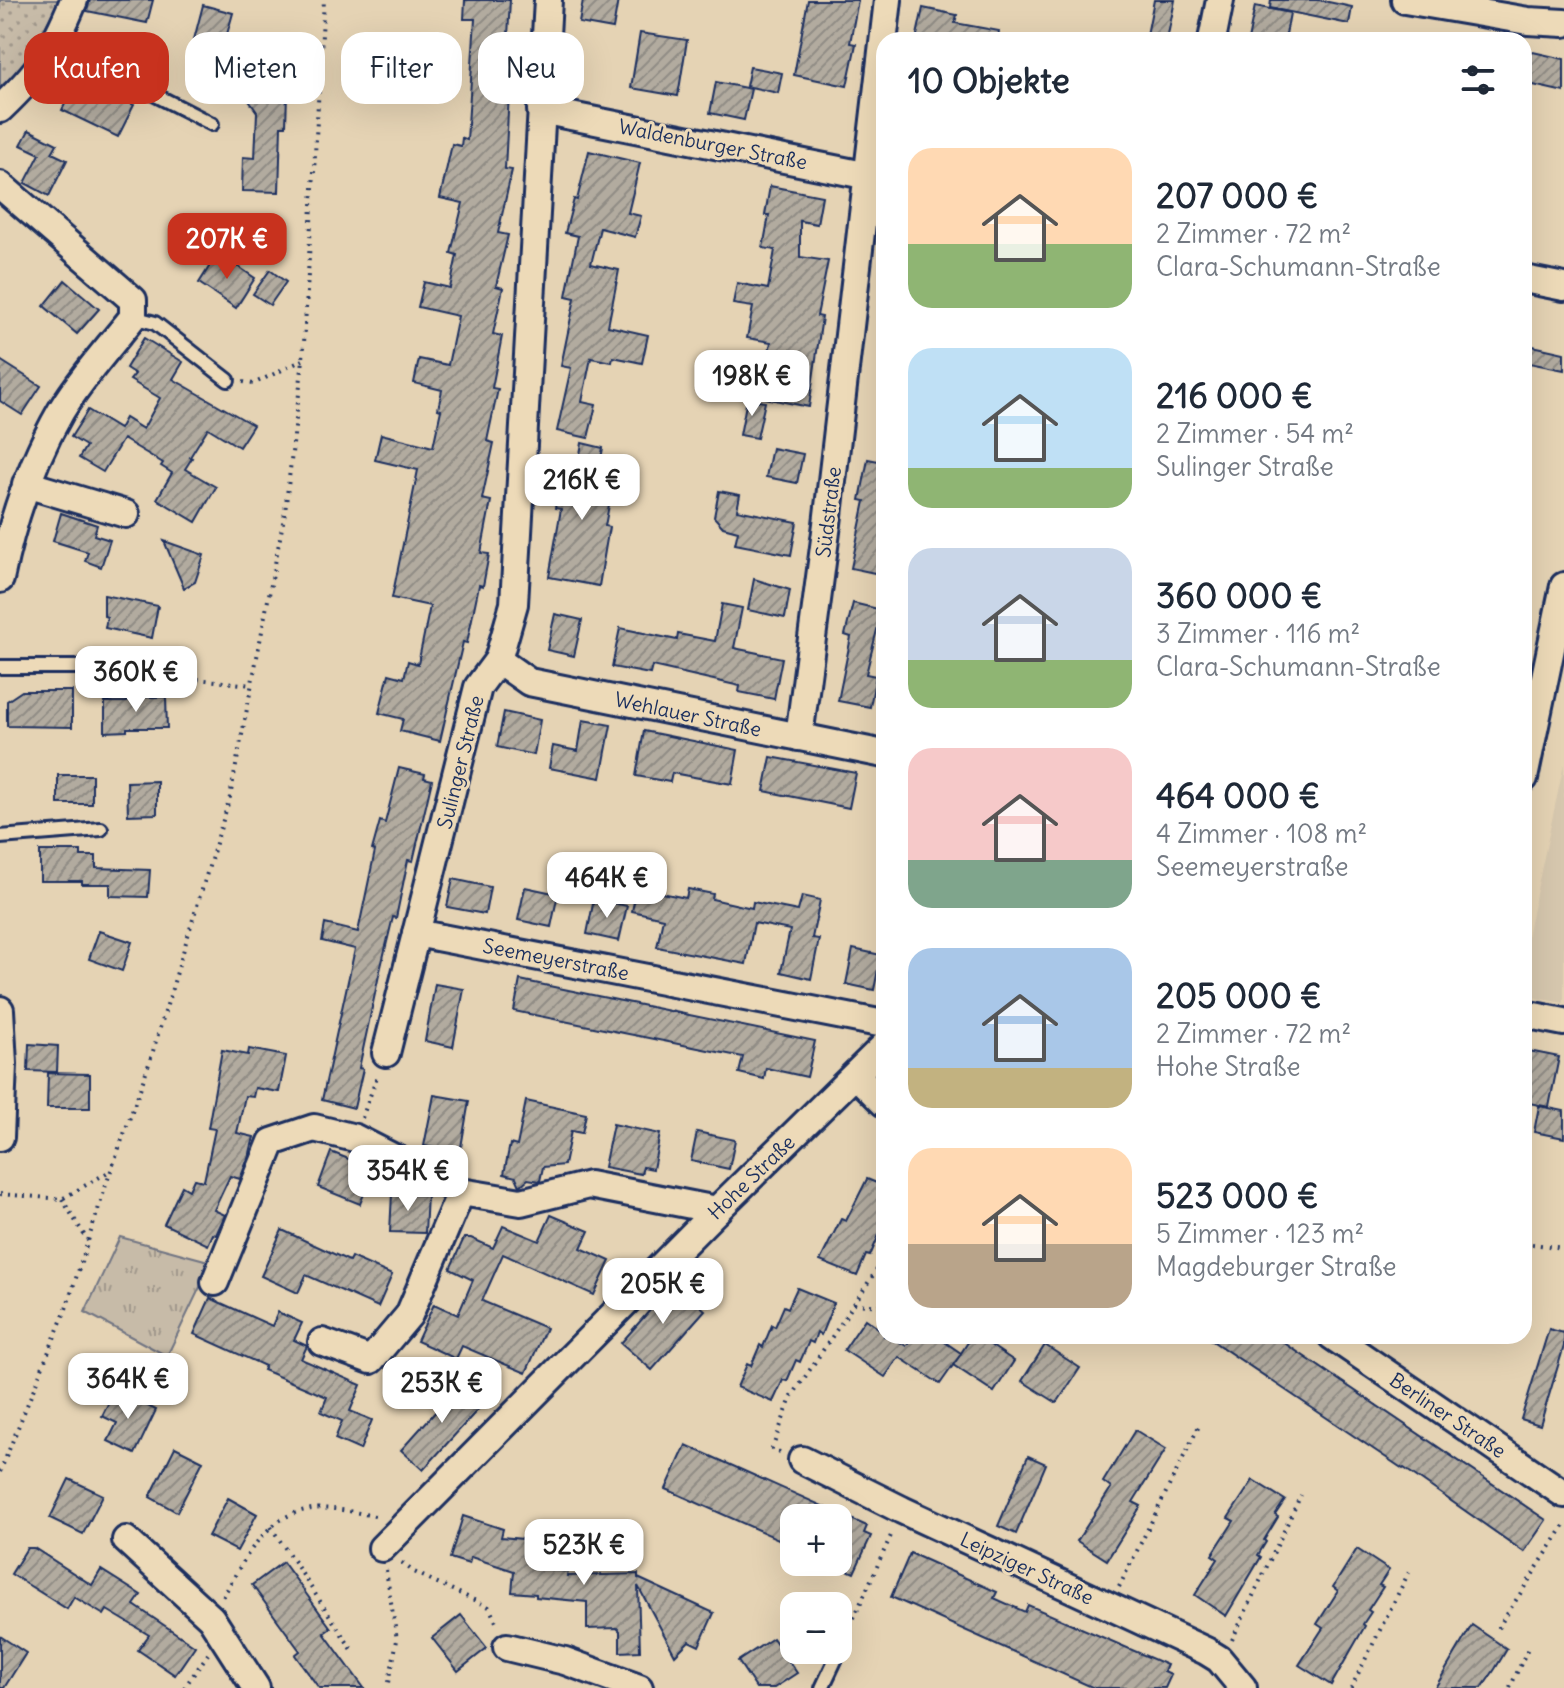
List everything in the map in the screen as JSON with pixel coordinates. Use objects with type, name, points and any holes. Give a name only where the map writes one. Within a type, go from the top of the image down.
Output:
[{"type":"street","points":[[61,32],[74,0]]},
{"type":"street","name":"Sulinger Straße","points":[[386,1053],[478,687],[498,660],[514,604],[548,0]]},
{"type":"street","name":"Südstraße","points":[[886,32],[888,0]]},
{"type":"street","points":[[1214,32],[1220,0]]},
{"type":"street","points":[[1405,0],[1528,21],[1564,23]]},
{"type":"street","points":[[0,109],[24,87]]},
{"type":"street","name":"Waldenburger Straße","points":[[541,110],[875,177]]},
{"type":"street","name":"Südstraße","points":[[799,737],[875,177]]},
{"type":"street","points":[[0,185],[133,300],[133,317],[62,410],[26,484],[0,579]]},
{"type":"street","points":[[1532,281],[1564,287]]},
{"type":"street","points":[[26,484],[126,514]]},
{"type":"street","points":[[1532,740],[1564,586]]},
{"type":"street","name":"Wehlauer Straße","points":[[498,660],[529,682],[876,752]]},
{"type":"street","name":"Seemeyerstraße","points":[[416,933],[876,1022]]},
{"type":"street","points":[[0,1010],[3,1064],[0,1137]]},
{"type":"street","points":[[1532,1016],[1564,1022]]},
{"type":"street","name":"Hohe Straße","points":[[382,1548],[876,1054]]},
{"type":"street","points":[[856,1075],[876,1095]]},
{"type":"street","points":[[215,1282],[272,1142],[314,1128],[355,1138],[461,1192],[521,1202],[589,1185],[717,1210]]},
{"type":"street","points":[[322,1342],[371,1360],[409,1315],[461,1192]]},
{"type":"street","name":"Berliner Straße","points":[[1344,1344],[1564,1494]]},
{"type":"street","name":"Leipziger Straße","points":[[802,1460],[902,1510],[1206,1651],[1219,1659],[1243,1688]]},
{"type":"street","points":[[126,1540],[216,1626],[256,1688]]},
{"type":"street","points":[[507,1647],[565,1661],[639,1688]]},
{"type":"lane","points":[[169,102],[212,124]]},
{"type":"lane","points":[[133,317],[155,323],[228,380]]},
{"type":"lane","points":[[0,667],[109,667]]},
{"type":"lane","points":[[0,837],[101,829]]},
{"type":"lane","points":[[822,1688],[833,1664]]},
{"type":"path","points":[[0,1472],[66,1309],[150,1061],[230,797],[285,512],[303,360],[324,0]]},
{"type":"path","points":[[228,380],[253,384],[303,360]]},
{"type":"path","points":[[109,667],[251,685]]},
{"type":"path","points":[[355,1138],[386,1053]]},
{"type":"path","points":[[0,1194],[62,1199],[111,1170]]},
{"type":"path","points":[[62,1199],[88,1241]]},
{"type":"path","points":[[1532,1244],[1564,1248]]},
{"type":"path","points":[[802,1460],[772,1449],[791,1398],[876,1271]]},
{"type":"path","points":[[854,1304],[876,1305]]},
{"type":"path","points":[[1122,1580],[1200,1424]]},
{"type":"path","points":[[1238,1631],[1301,1495]]},
{"type":"path","points":[[184,1688],[216,1626],[234,1578],[271,1527],[304,1510],[329,1509],[410,1521]]},
{"type":"path","points":[[852,1623],[896,1524]]},
{"type":"path","points":[[1498,1628],[1564,1526]]},
{"type":"path","points":[[271,1527],[353,1651]]},
{"type":"path","points":[[382,1548],[414,1572],[489,1607],[507,1647]]},
{"type":"path","points":[[382,1548],[397,1640],[388,1688]]},
{"type":"path","points":[[1351,1688],[1411,1568]]},
{"type":"path","points":[[1510,1688],[1528,1648]]},
{"type":"shaded area","points":[[1564,764],[1564,1003],[1532,997],[1532,913]]},
{"type":"green space","points":[[0,0],[59,0],[43,32],[24,32],[24,67],[0,92]]},
{"type":"green space","points":[[120,1237],[212,1262],[167,1356],[85,1312]]},
{"type":"building","points":[[90,0],[153,0],[147,23],[87,11]]},
{"type":"building","points":[[465,0],[510,0],[508,32],[478,32],[478,104],[508,104],[505,169],[512,170],[498,233],[508,235],[496,286],[503,288],[493,334],[502,336],[492,388],[498,389],[487,441],[494,443],[482,499],[491,501],[481,553],[489,554],[467,643],[463,642],[440,741],[400,731],[403,719],[379,713],[389,674],[404,678],[408,661],[418,664],[430,606],[392,598],[418,470],[375,460],[381,434],[433,447],[441,410],[438,409],[442,390],[414,383],[419,359],[448,365],[458,316],[418,307],[424,282],[450,288],[457,255],[451,253],[463,203],[440,198],[452,144],[461,146],[462,138],[467,140],[475,19],[464,19]]},
{"type":"building","points":[[583,0],[618,0],[613,29],[579,23]]},
{"type":"building","points":[[808,0],[858,0],[850,43],[856,44],[847,86],[794,75]]},
{"type":"building","points":[[1154,0],[1175,0],[1169,32],[1148,32]]},
{"type":"building","points":[[1271,0],[1319,0],[1352,7],[1349,24],[1270,8]]},
{"type":"building","points":[[203,5],[233,13],[228,32],[196,32]]},
{"type":"building","points":[[1255,6],[1290,13],[1286,32],[1250,32]]},
{"type":"building","points":[[923,8],[957,15],[955,23],[999,31],[999,32],[918,32]]},
{"type":"building","points":[[640,33],[687,40],[678,96],[631,88]]},
{"type":"building","points":[[1532,52],[1564,59],[1564,92],[1532,85]]},
{"type":"building","points":[[750,67],[782,73],[778,93],[746,86]]},
{"type":"building","points":[[716,82],[751,89],[744,120],[710,113]]},
{"type":"building","points":[[65,104],[134,105],[118,137],[62,110]]},
{"type":"building","points":[[251,104],[287,104],[286,126],[281,126],[279,192],[242,191],[243,157],[255,158],[257,112]]},
{"type":"building","points":[[29,130],[57,144],[52,153],[67,160],[49,196],[25,183],[40,154],[21,145]]},
{"type":"building","points":[[589,151],[640,163],[628,213],[641,216],[635,237],[600,228],[591,264],[619,270],[608,326],[648,335],[642,363],[613,357],[612,362],[591,358],[582,402],[596,405],[588,438],[557,431],[571,368],[561,366],[575,298],[566,296],[578,236],[565,233]]},
{"type":"building","points":[[770,186],[822,196],[817,224],[800,221],[800,257],[828,261],[817,316],[822,317],[809,407],[760,397],[771,342],[747,338],[753,307],[733,304],[737,283],[768,289],[775,250],[763,248]]},
{"type":"building","points":[[216,256],[227,264],[230,261],[255,278],[236,308],[199,283]]},
{"type":"building","points":[[270,270],[286,282],[270,305],[253,294]]},
{"type":"building","points":[[65,280],[99,309],[77,334],[44,306]]},
{"type":"building","points":[[144,338],[183,362],[173,379],[253,425],[239,447],[208,428],[190,457],[185,469],[216,487],[196,522],[157,499],[172,473],[161,466],[163,463],[123,439],[103,472],[79,458],[86,446],[71,437],[88,410],[119,429],[125,418],[143,429],[160,398],[130,380],[135,374],[126,368]]},
{"type":"building","points":[[1532,346],[1564,353],[1564,370],[1532,364]]},
{"type":"building","points":[[0,360],[41,386],[22,415],[0,401]]},
{"type":"building","points":[[747,399],[765,402],[757,438],[740,435]]},
{"type":"building","points":[[582,443],[603,448],[597,480],[613,484],[599,586],[549,577],[561,509],[555,508],[561,473],[576,476]]},
{"type":"building","points":[[772,448],[803,454],[797,483],[766,477]]},
{"type":"building","points":[[868,459],[876,460],[876,573],[851,568],[865,501],[860,500]]},
{"type":"building","points":[[719,491],[740,495],[737,510],[797,522],[791,555],[735,544],[738,531],[723,527],[714,517]]},
{"type":"building","points":[[61,513],[97,525],[94,535],[110,540],[101,567],[85,561],[88,552],[53,541]]},
{"type":"building","points":[[164,541],[204,555],[195,582],[184,588]]},
{"type":"building","points":[[754,579],[790,590],[785,618],[748,610]]},
{"type":"building","points":[[104,595],[158,606],[152,638],[105,628]]},
{"type":"building","points":[[853,603],[876,609],[876,634],[866,674],[876,676],[870,707],[838,701],[851,637],[845,635]]},
{"type":"building","points":[[722,604],[742,608],[734,648],[782,658],[774,699],[739,692],[740,686],[652,666],[650,674],[612,667],[620,628],[677,640],[678,634],[715,641]]},
{"type":"building","points":[[555,614],[582,620],[574,656],[547,650]]},
{"type":"building","points":[[22,691],[72,691],[72,727],[7,726],[7,701]]},
{"type":"building","points":[[127,697],[166,697],[167,728],[127,728],[127,731],[105,732],[105,702],[127,702]]},
{"type":"building","points":[[504,712],[540,720],[534,755],[497,747]]},
{"type":"building","points":[[583,720],[611,725],[601,778],[549,768],[553,746],[578,751]]},
{"type":"building","points":[[644,731],[738,750],[732,784],[672,773],[670,782],[636,776]]},
{"type":"building","points":[[771,757],[856,773],[849,808],[764,791]]},
{"type":"building","points":[[399,768],[425,774],[424,778],[432,780],[413,861],[408,860],[396,918],[393,917],[379,975],[359,1068],[363,1069],[354,1108],[322,1100],[355,949],[322,941],[325,924],[358,932],[375,851],[372,850],[380,821],[385,823]]},
{"type":"building","points":[[58,775],[92,775],[92,804],[58,804]]},
{"type":"building","points":[[157,781],[157,814],[128,815],[127,782]]},
{"type":"building","points":[[40,851],[81,851],[81,856],[96,856],[96,868],[150,870],[148,897],[110,896],[110,884],[40,881]]},
{"type":"building","points":[[563,867],[583,871],[579,894],[559,890]]},
{"type":"building","points":[[453,879],[490,887],[485,914],[447,907]]},
{"type":"building","points":[[525,887],[558,894],[551,927],[518,920]]},
{"type":"building","points":[[637,888],[686,898],[688,889],[713,894],[712,899],[752,908],[753,902],[798,911],[802,896],[820,900],[812,938],[819,939],[811,979],[781,972],[790,930],[754,923],[746,964],[657,947],[663,918],[632,911]]},
{"type":"building","points":[[594,899],[627,906],[619,941],[587,934]]},
{"type":"building","points":[[99,931],[132,942],[122,971],[89,959]]},
{"type":"building","points":[[853,949],[876,954],[874,990],[846,984]]},
{"type":"building","points":[[520,980],[815,1041],[807,1077],[766,1068],[764,1079],[739,1073],[743,1057],[514,1011]]},
{"type":"building","points":[[435,984],[464,989],[453,1047],[425,1041]]},
{"type":"building","points":[[29,1044],[58,1046],[57,1072],[28,1071]]},
{"type":"building","points":[[249,1049],[286,1056],[279,1092],[255,1088],[253,1097],[245,1096],[237,1133],[254,1137],[240,1179],[230,1176],[214,1210],[225,1215],[208,1245],[164,1224],[182,1186],[189,1190],[194,1179],[204,1181],[215,1129],[208,1128],[222,1050],[248,1055]]},
{"type":"building","points":[[1532,1052],[1559,1057],[1549,1107],[1532,1104]]},
{"type":"building","points":[[48,1073],[90,1074],[90,1108],[47,1108]]},
{"type":"building","points":[[434,1095],[469,1101],[460,1153],[424,1146]]},
{"type":"building","points":[[526,1101],[586,1114],[582,1133],[571,1131],[564,1165],[543,1167],[540,1181],[528,1179],[520,1186],[516,1177],[504,1174],[510,1144],[517,1146]]},
{"type":"building","points":[[1539,1106],[1564,1111],[1564,1138],[1534,1132]]},
{"type":"building","points":[[613,1124],[660,1134],[653,1169],[643,1167],[641,1174],[604,1167]]},
{"type":"building","points":[[697,1132],[735,1140],[729,1169],[691,1161]]},
{"type":"building","points":[[331,1152],[374,1169],[360,1204],[318,1187]]},
{"type":"building","points":[[867,1179],[876,1183],[876,1242],[857,1276],[820,1261],[841,1219],[846,1221]]},
{"type":"building","points":[[392,1193],[427,1195],[425,1233],[390,1232]]},
{"type":"building","points":[[551,1215],[589,1231],[581,1248],[610,1261],[594,1295],[503,1254],[482,1301],[546,1328],[526,1373],[462,1346],[456,1359],[417,1341],[434,1304],[458,1315],[473,1280],[450,1269],[464,1238],[493,1248],[503,1226],[539,1241]]},
{"type":"building","points":[[282,1230],[349,1261],[351,1257],[392,1275],[378,1307],[306,1275],[298,1293],[261,1276]]},
{"type":"building","points":[[674,1283],[705,1310],[652,1370],[621,1343]]},
{"type":"building","points":[[797,1288],[834,1303],[821,1335],[817,1332],[813,1343],[809,1341],[800,1362],[796,1360],[773,1402],[737,1387],[747,1364],[751,1366],[760,1345],[763,1347],[772,1325],[775,1327],[784,1306],[788,1308]]},
{"type":"building","points":[[210,1298],[272,1326],[278,1312],[302,1323],[294,1340],[307,1346],[301,1359],[361,1385],[350,1411],[372,1420],[360,1450],[335,1439],[342,1421],[321,1412],[327,1397],[263,1370],[265,1366],[194,1334]]},
{"type":"building","points":[[865,1319],[876,1327],[876,1344],[948,1344],[961,1353],[967,1344],[989,1344],[1014,1361],[994,1392],[953,1365],[940,1384],[899,1357],[885,1377],[844,1350]]},
{"type":"building","points":[[1549,1329],[1564,1333],[1564,1346],[1540,1425],[1521,1419]]},
{"type":"building","points":[[1217,1344],[1286,1344],[1546,1520],[1524,1552]]},
{"type":"building","points":[[1045,1345],[1080,1368],[1057,1403],[1022,1381]]},
{"type":"building","points":[[453,1378],[482,1405],[423,1470],[401,1450],[447,1399],[440,1392]]},
{"type":"building","points":[[115,1390],[156,1410],[135,1454],[108,1441],[117,1423],[102,1416]]},
{"type":"building","points":[[1135,1430],[1166,1449],[1133,1502],[1141,1506],[1107,1560],[1077,1541],[1111,1488],[1103,1482]]},
{"type":"building","points":[[686,1445],[818,1504],[780,1504],[780,1540],[666,1489]]},
{"type":"building","points":[[175,1447],[203,1461],[177,1512],[150,1497]]},
{"type":"building","points":[[1028,1456],[1046,1464],[1016,1534],[998,1526]]},
{"type":"building","points":[[69,1479],[103,1495],[83,1534],[50,1518]]},
{"type":"building","points":[[1253,1480],[1285,1500],[1264,1540],[1266,1542],[1258,1555],[1261,1557],[1226,1616],[1195,1595],[1218,1559],[1212,1555],[1234,1521],[1228,1518]]},
{"type":"building","points":[[228,1498],[257,1514],[237,1551],[208,1536]]},
{"type":"building","points":[[463,1516],[503,1529],[501,1537],[557,1542],[555,1570],[568,1571],[567,1576],[638,1574],[638,1578],[714,1613],[699,1646],[689,1641],[675,1655],[638,1586],[640,1651],[620,1652],[620,1631],[617,1628],[587,1629],[587,1602],[512,1592],[514,1571],[471,1557],[469,1564],[450,1558]]},
{"type":"building","points":[[852,1519],[867,1526],[864,1533],[871,1536],[854,1573]]},
{"type":"building","points":[[27,1548],[34,1548],[92,1585],[101,1570],[141,1595],[134,1605],[195,1646],[175,1675],[138,1650],[149,1635],[107,1610],[104,1615],[74,1597],[67,1609],[11,1574]]},
{"type":"building","points":[[1357,1549],[1389,1570],[1379,1585],[1383,1587],[1368,1610],[1371,1612],[1363,1624],[1365,1626],[1331,1685],[1299,1665],[1323,1628],[1317,1624],[1338,1591],[1333,1587]]},
{"type":"building","points":[[910,1553],[997,1592],[994,1598],[1025,1612],[1028,1605],[1167,1665],[1164,1672],[1171,1675],[1165,1688],[1094,1688],[891,1597]]},
{"type":"building","points":[[283,1562],[331,1628],[324,1633],[364,1688],[319,1688],[295,1655],[300,1651],[252,1585]]},
{"type":"building","points":[[461,1615],[487,1648],[458,1671],[432,1638]]},
{"type":"building","points":[[1472,1625],[1507,1649],[1482,1688],[1435,1688]]},
{"type":"building","points":[[0,1636],[26,1653],[4,1688],[0,1688]]},
{"type":"building","points":[[773,1638],[780,1648],[780,1664],[791,1664],[797,1673],[774,1688],[756,1688],[738,1661]]}]
